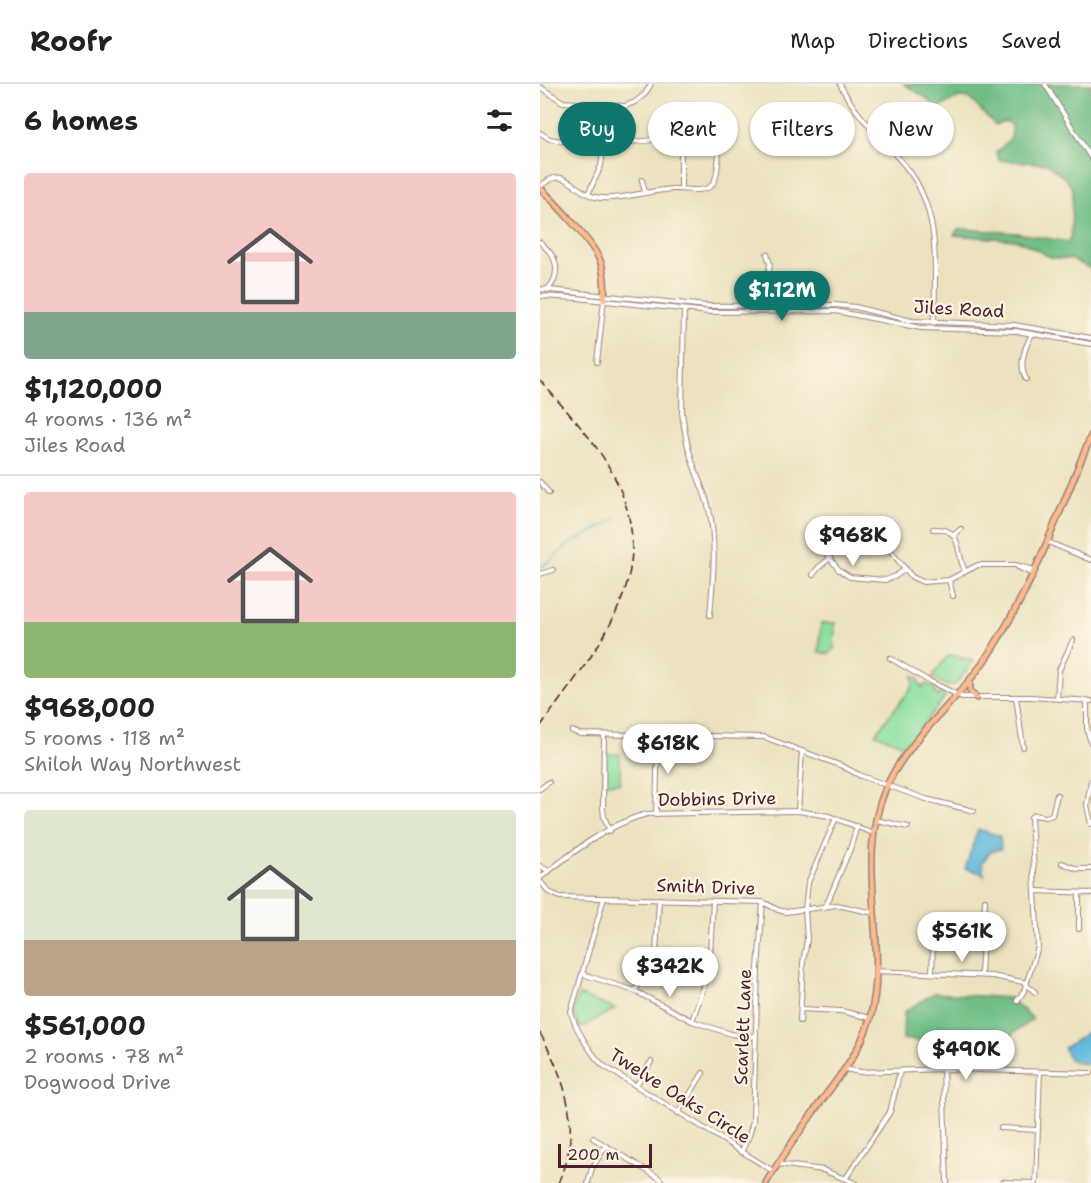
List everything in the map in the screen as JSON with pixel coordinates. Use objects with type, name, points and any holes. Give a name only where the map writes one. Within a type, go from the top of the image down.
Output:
[{"type":"main road","points":[[540,188],[552,199],[598,255],[603,271],[604,297]]},
{"type":"main road","points":[[766,1183],[845,1069],[862,1040],[870,1018],[876,971],[873,833],[887,784],[909,750],[970,681],[1007,625],[1048,542],[1091,436]]},
{"type":"main road","points":[[970,681],[970,691],[977,698]]},
{"type":"street","points":[[540,87],[563,102],[625,106],[645,94],[651,84]]},
{"type":"street","points":[[840,84],[851,103],[906,167],[925,200],[934,239],[934,329]]},
{"type":"street","points":[[1045,84],[1091,158]]},
{"type":"street","points":[[540,133],[558,141]]},
{"type":"street","points":[[588,194],[601,166],[602,156]]},
{"type":"street","points":[[681,156],[681,189]]},
{"type":"street","points":[[540,188],[549,180],[563,178],[588,194],[603,198],[645,192],[705,189],[715,181],[717,176],[718,156]]},
{"type":"street","points":[[642,180],[645,192]]},
{"type":"street","points":[[540,242],[555,259],[554,281],[547,289]]},
{"type":"street","points":[[764,306],[770,264],[767,254]]},
{"type":"street","points":[[554,281],[562,290]]},
{"type":"street","name":"Jiles Road","points":[[540,289],[562,290],[684,309],[723,312],[836,311],[900,325],[934,329],[1016,331],[1091,344]]},
{"type":"street","name":"Jiles Road","points":[[540,296],[604,297],[707,306],[846,306],[900,319],[934,323],[1014,325],[1091,338]]},
{"type":"street","points":[[597,362],[604,297]]},
{"type":"street","points":[[684,309],[682,412],[690,454],[709,508],[714,537],[710,615]]},
{"type":"street","points":[[1016,331],[1023,336],[1026,345]]},
{"type":"street","points":[[1026,379],[1023,373],[1023,354],[1032,334]]},
{"type":"street","points":[[540,482],[549,493]]},
{"type":"street","points":[[864,528],[878,536],[912,577],[922,582],[949,580],[978,565],[1015,565],[1034,573]]},
{"type":"street","points":[[812,529],[813,536],[844,574],[856,578],[890,579],[906,569]]},
{"type":"street","points":[[933,529],[954,535],[959,545],[960,560],[965,571]]},
{"type":"street","points":[[954,535],[961,529]]},
{"type":"street","points":[[1048,542],[1091,560]]},
{"type":"street","points":[[813,575],[830,558]]},
{"type":"street","points":[[540,574],[553,570]]},
{"type":"street","points":[[949,580],[952,596]]},
{"type":"street","points":[[1057,698],[1059,670],[1073,640]]},
{"type":"street","points":[[890,658],[958,696],[977,698],[1016,696],[1089,701],[1087,729],[1091,743]]},
{"type":"street","points":[[1016,696],[1023,747]]},
{"type":"street","points":[[572,730],[580,734],[604,735],[764,737],[926,799],[974,811]]},
{"type":"street","points":[[604,735],[603,808],[610,831]]},
{"type":"street","points":[[656,814],[658,735]]},
{"type":"street","points":[[798,812],[802,751]]},
{"type":"street","points":[[1091,781],[1087,800],[1091,824]]},
{"type":"street","points":[[540,789],[549,782]]},
{"type":"street","points":[[1017,1001],[1024,991],[1038,946],[1029,829],[1031,817],[1034,814],[1046,817],[1052,815],[1057,795]]},
{"type":"street","name":"Dobbins Drive","points":[[540,880],[575,851],[610,831],[634,818],[656,814],[798,812],[822,814],[873,833]]},
{"type":"street","points":[[800,1021],[803,963],[807,940],[805,909],[808,883],[836,818]]},
{"type":"street","points":[[875,820],[908,827]]},
{"type":"street","points":[[825,906],[850,849],[857,826]]},
{"type":"street","points":[[1062,863],[1077,868],[1091,869]]},
{"type":"street","points":[[540,866],[549,871]]},
{"type":"street","name":"Smith Drive","points":[[540,880],[549,892],[560,897],[763,902],[783,912],[843,905],[874,913]]},
{"type":"street","points":[[1035,891],[1091,893]]},
{"type":"street","points":[[1079,893],[1079,929]]},
{"type":"street","name":"Twelve Oaks Circle","points":[[604,898],[571,1012],[597,1060],[773,1171]]},
{"type":"street","points":[[635,991],[656,953],[659,899]]},
{"type":"street","points":[[981,975],[985,900]]},
{"type":"street","points":[[692,1021],[709,972],[713,901]]},
{"type":"street","name":"Scarlett Lane","points":[[741,1152],[753,1121],[763,902]]},
{"type":"street","points":[[932,972],[934,918]]},
{"type":"street","points":[[876,971],[1004,977],[1026,983],[1035,992]]},
{"type":"street","points":[[582,974],[635,991],[692,1021],[731,1034],[756,1037]]},
{"type":"street","points":[[801,1009],[841,1011],[870,1018]]},
{"type":"street","points":[[636,1086],[651,1062]]},
{"type":"street","points":[[845,1069],[860,1072],[943,1069],[1091,1073]]},
{"type":"street","points":[[943,1069],[947,1183]]},
{"type":"street","points":[[846,1178],[886,1118],[893,1101],[900,1071]]},
{"type":"street","points":[[1003,1182],[1035,1183],[1040,1072]]},
{"type":"street","points":[[678,1113],[703,1073]]},
{"type":"street","points":[[1000,1128],[1038,1130]]},
{"type":"street","points":[[593,1138],[659,1178],[663,1183]]},
{"type":"street","points":[[588,1183],[592,1168],[606,1146]]},
{"type":"street","points":[[778,1164],[819,1169],[855,1183]]},
{"type":"green space","points":[[904,84],[1091,84],[1091,269],[1071,259],[1052,258],[1018,240],[954,235],[957,230],[965,229],[1017,233],[1068,242],[1071,236],[1073,189],[1066,179],[1047,164],[999,160],[996,153],[1011,138],[1012,127],[1006,121],[995,125],[969,98],[959,97],[950,102],[931,102]]},
{"type":"green space","points":[[821,623],[835,623],[834,648],[829,654],[819,652]]},
{"type":"green space","points":[[952,655],[974,661],[956,684],[947,686],[932,677],[946,658]]},
{"type":"green space","points":[[913,675],[922,687],[927,684],[935,688],[938,696],[941,693],[945,697],[910,741],[904,745],[875,734],[913,686]]},
{"type":"green space","points":[[605,754],[620,754],[620,783],[605,783]]},
{"type":"green space","points":[[934,993],[1010,998],[1033,1019],[992,1049],[903,1039],[904,1012]]},
{"type":"green space","points":[[578,995],[615,1009],[580,1028],[573,1013]]},
{"type":"water","points":[[978,829],[1000,836],[1001,849],[990,852],[982,863],[984,876],[979,872],[965,869]]},
{"type":"water","points":[[1091,1027],[1091,1064],[1078,1063],[1069,1059],[1064,1048]]},
{"type":"waterway","points":[[540,567],[567,546],[617,518]]},
{"type":"railway","points":[[540,380],[583,430],[606,462],[624,501],[632,537],[630,570],[620,603],[605,634],[540,727]]},
{"type":"railway","points":[[540,1033],[558,1070],[568,1106],[570,1144],[559,1183]]}]
